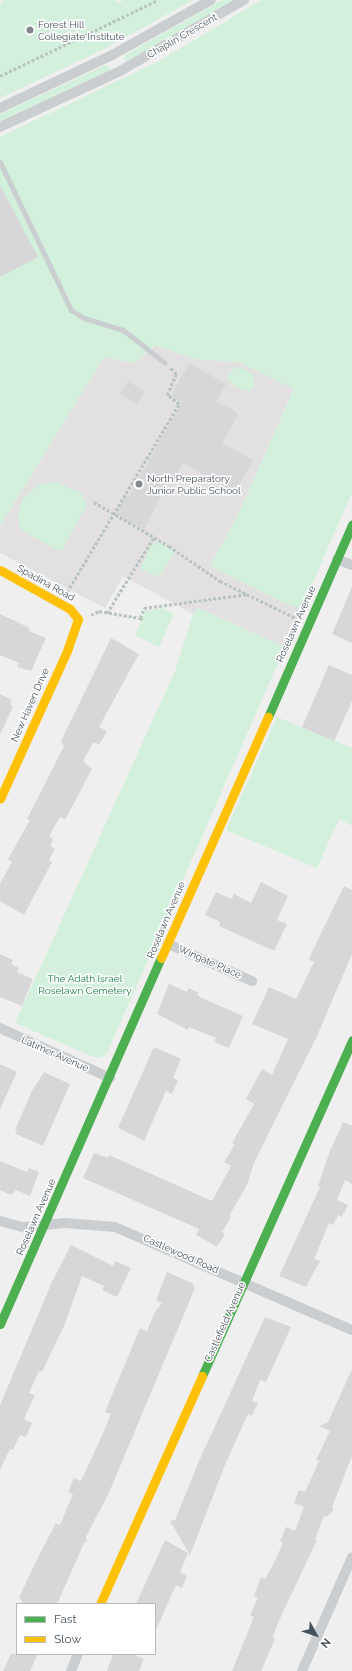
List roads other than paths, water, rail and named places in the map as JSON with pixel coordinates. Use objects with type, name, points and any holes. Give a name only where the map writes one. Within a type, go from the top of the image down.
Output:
[{"type":"street","name":"Chaplin Crescent","points":[[0,108],[112,55],[211,0]]},
{"type":"street","name":"Chaplin Crescent","points":[[0,127],[120,72],[244,0]]},
{"type":"street","points":[[112,55],[120,72]]},
{"type":"street","name":"Roselawn Avenue","points":[[0,1324],[110,1078],[352,525]]},
{"type":"street","points":[[337,559],[352,565]]},
{"type":"street","name":"Spadina Road","points":[[0,570],[70,609],[78,619]]},
{"type":"street","name":"New Haven Drive","points":[[0,799],[67,650],[78,619]]},
{"type":"street","name":"Wingate Place","points":[[168,944],[252,981]]},
{"type":"street","name":"Latimer Avenue","points":[[0,1028],[110,1078]]},
{"type":"street","name":"Castlefield Avenue","points":[[100,1603],[352,1040]]},
{"type":"street","name":"Castlewood Road","points":[[0,1221],[24,1227],[45,1224],[115,1228],[352,1330]]},
{"type":"street","points":[[302,1671],[352,1557]]},
{"type":"street","points":[[71,1671],[78,1655]]},
{"type":"lane","points":[[0,162],[71,310],[84,318],[123,330],[165,363]]},
{"type":"place","name":"Forest Hill Collegiate Institute","points":[[30,30]]},
{"type":"place","name":"North Preparatory Junior Public School","points":[[139,484]]},
{"type":"park label","name":"The Adath Israel Roselawn Cemetery","points":[[85,984]]}]
